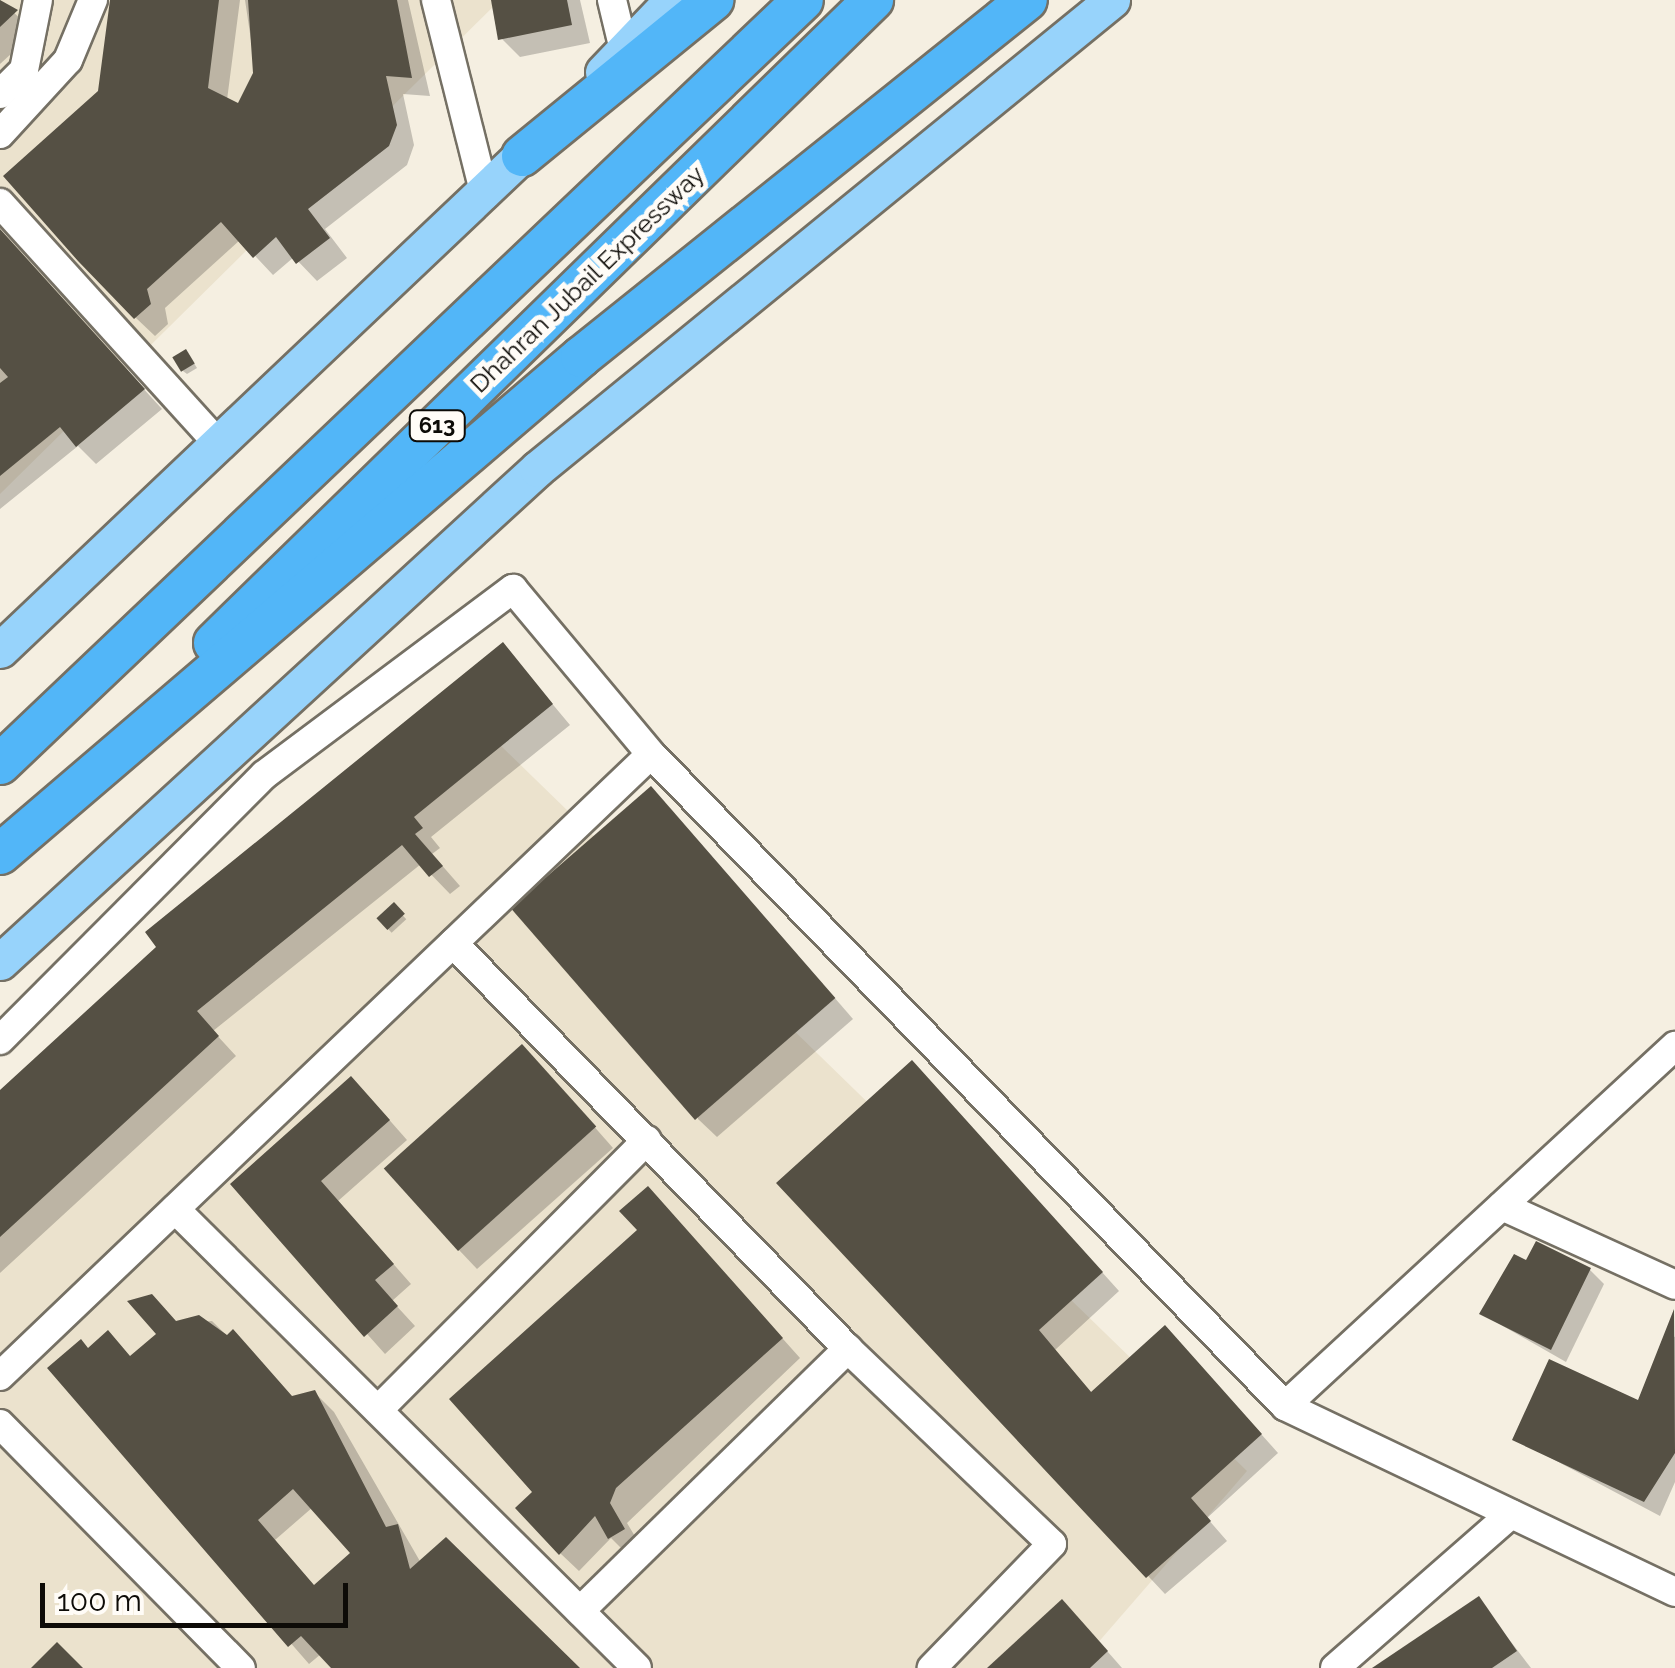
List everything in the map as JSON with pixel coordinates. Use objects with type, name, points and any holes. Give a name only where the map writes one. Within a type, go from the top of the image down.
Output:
[{"type":"highway","points":[[522,156],[713,0]]},
{"type":"highway","name":"Dhahran Jubail Expressway","points":[[0,764],[803,0]]},
{"type":"highway","name":"Dhahran Jubail Expressway","points":[[0,853],[873,0]]},
{"type":"highway","points":[[0,853],[581,358],[1027,0]]},
{"type":"main road","points":[[0,650],[486,195],[672,0]]},
{"type":"main road","points":[[0,962],[537,469],[1112,0]]},
{"type":"street","points":[[0,94],[24,70],[38,0]]},
{"type":"street","points":[[0,134],[68,60],[93,0]]},
{"type":"street","points":[[436,0],[486,195]]},
{"type":"street","points":[[612,0],[624,50]]},
{"type":"street","points":[[0,202],[220,446]]},
{"type":"street","points":[[0,1040],[264,776],[513,589],[651,754],[1285,1406],[1675,1592]]},
{"type":"street","points":[[0,1376],[651,754]]},
{"type":"street","points":[[453,943],[848,1349],[1052,1544],[932,1668]]},
{"type":"street","points":[[1285,1406],[1675,1046]]},
{"type":"street","points":[[378,1410],[647,1140]]},
{"type":"street","points":[[1502,1206],[1675,1284]]},
{"type":"street","points":[[175,1208],[637,1668]]},
{"type":"street","points":[[580,1611],[848,1349]]},
{"type":"street","points":[[0,1424],[241,1668]]},
{"type":"street","points":[[1335,1668],[1511,1514]]},
{"type":"shaded area","points":[[0,0],[500,0],[0,494]]},
{"type":"shaded area","points":[[463,709],[1247,1471],[1076,1668],[0,1668],[0,1128]]},
{"type":"building","points":[[0,0],[18,10],[0,27]]},
{"type":"building","points":[[110,0],[219,0],[208,88],[238,103],[253,73],[248,0],[397,0],[412,78],[386,76],[397,125],[389,146],[308,209],[330,238],[296,264],[276,237],[253,258],[221,222],[147,289],[151,304],[134,319],[78,261],[3,176],[98,91]]},
{"type":"building","points":[[491,0],[567,0],[572,25],[498,40]]},
{"type":"building","points":[[0,229],[145,389],[76,447],[60,427],[0,476],[0,383],[8,377],[0,368]]},
{"type":"building","points":[[186,349],[195,364],[181,372],[172,357]]},
{"type":"building","points":[[503,642],[553,704],[414,817],[423,828],[415,834],[443,866],[429,877],[402,845],[197,1011],[219,1036],[0,1237],[0,1090],[156,947],[145,932]]},
{"type":"building","points":[[651,786],[835,998],[695,1120],[511,908]]},
{"type":"building","points":[[394,902],[405,914],[387,930],[376,918]]},
{"type":"building","points":[[522,1044],[596,1126],[458,1251],[384,1168]]},
{"type":"building","points":[[912,1060],[1103,1272],[1039,1330],[1091,1392],[1165,1325],[1262,1434],[1191,1498],[1211,1521],[1146,1578],[776,1183]]},
{"type":"building","points":[[351,1076],[390,1120],[321,1181],[394,1264],[375,1280],[398,1306],[364,1337],[230,1184]]},
{"type":"building","points":[[648,1186],[783,1338],[616,1488],[610,1503],[625,1529],[608,1539],[595,1516],[559,1555],[515,1508],[532,1492],[449,1399],[637,1230],[619,1211]]},
{"type":"building","points":[[1536,1241],[1591,1268],[1551,1350],[1479,1314],[1514,1254],[1526,1260]]},
{"type":"building","points":[[152,1294],[176,1321],[199,1315],[227,1335],[233,1329],[292,1396],[315,1390],[386,1527],[398,1524],[410,1569],[446,1537],[580,1668],[331,1668],[301,1636],[288,1647],[47,1368],[81,1339],[88,1348],[108,1330],[130,1356],[156,1334],[127,1301]],"holes":[[[293,1489],[350,1553],[314,1585],[258,1520]]]},
{"type":"building","points":[[1674,1309],[1675,1453],[1644,1502],[1512,1440],[1549,1359],[1638,1400]]},
{"type":"building","points":[[1479,1596],[1517,1651],[1492,1668],[1372,1668]]},
{"type":"building","points":[[1062,1599],[1108,1651],[1090,1668],[987,1668]]},
{"type":"building","points":[[57,1642],[83,1668],[31,1668]]}]
